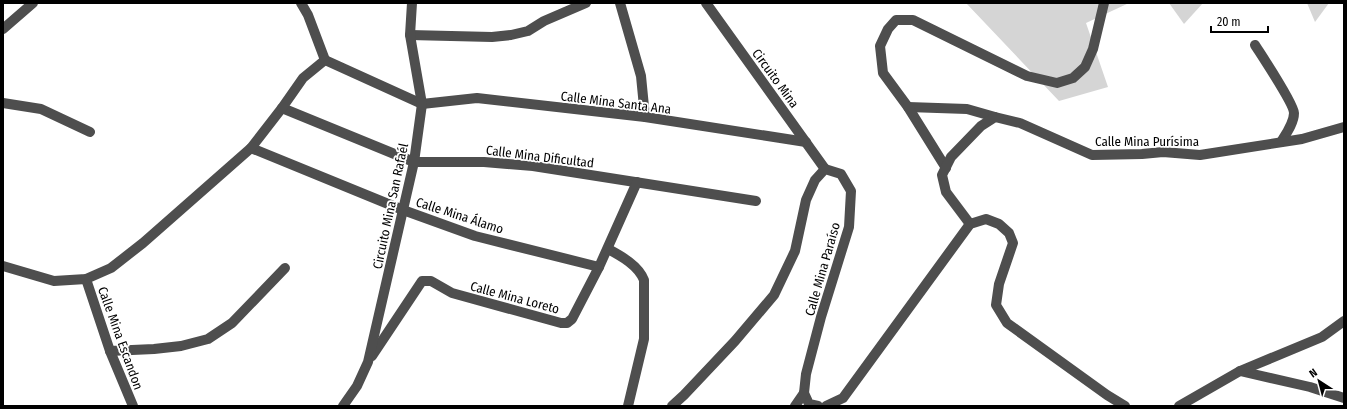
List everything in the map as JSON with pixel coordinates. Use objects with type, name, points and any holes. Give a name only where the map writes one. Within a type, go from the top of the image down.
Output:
[{"type":"street","points":[[3,29],[33,3]]},
{"type":"street","points":[[301,3],[308,15],[325,60],[422,104]]},
{"type":"street","name":"Circuito Mina San Rafaél","points":[[343,406],[357,386],[368,362],[414,162],[422,104],[410,35],[412,3]]},
{"type":"street","points":[[410,35],[492,38],[511,35],[528,31],[544,21],[586,3]]},
{"type":"street","points":[[620,3],[641,76],[645,118]]},
{"type":"street","name":"Circuito Mina","points":[[706,3],[825,169]]},
{"type":"street","points":[[946,168],[908,107],[883,73],[880,46],[888,29],[896,20],[913,20],[1027,76],[1057,83],[1073,78],[1085,67],[1093,49],[1104,3]]},
{"type":"street","points":[[1255,45],[1289,101],[1294,113],[1292,123],[1282,142]]},
{"type":"street","points":[[3,266],[54,281],[86,279],[111,268],[143,243],[251,148],[303,78],[325,60]]},
{"type":"street","name":"Calle Mina Santa Ana","points":[[422,104],[477,98],[645,118],[806,142]]},
{"type":"street","points":[[3,103],[41,109],[90,132]]},
{"type":"street","name":"Calle Mina Purísima","points":[[908,107],[967,109],[1020,122],[1092,156],[1163,152],[1200,155],[1302,139],[1344,127]]},
{"type":"street","name":"Calle Mina Dificultad","points":[[282,108],[414,162],[484,162],[533,166],[756,201]]},
{"type":"street","points":[[970,224],[946,192],[942,175],[951,157],[981,126],[995,117]]},
{"type":"street","name":"Calle Mina Álamo","points":[[251,148],[403,210],[475,236],[599,267]]},
{"type":"street","points":[[672,406],[735,341],[774,295],[795,251],[806,200],[815,180],[825,169]]},
{"type":"street","name":"Calle Mina Paraíso","points":[[804,393],[806,374],[817,331],[849,227],[851,191],[841,174],[825,169]]},
{"type":"street","name":"Calle Mina Loreto","points":[[368,362],[422,281],[431,281],[452,293],[567,323],[572,319],[608,249],[637,182]]},
{"type":"street","points":[[826,406],[843,398],[970,224],[986,219],[999,224],[1010,233],[1013,243],[999,284],[996,305],[1007,323],[1107,395],[1125,406]]},
{"type":"street","points":[[608,249],[624,258],[642,274],[644,280],[644,339],[628,406]]},
{"type":"street","points":[[110,351],[181,346],[208,339],[232,323],[285,268]]},
{"type":"street","name":"Calle Mina Escandon","points":[[86,279],[110,351],[133,406]]},
{"type":"street","points":[[1179,406],[1240,371],[1322,337],[1344,321]]},
{"type":"street","points":[[1240,371],[1310,387],[1344,398]]},
{"type":"street","points":[[795,406],[804,393]]},
{"type":"street","points":[[804,393],[809,404],[818,406]]},
{"type":"shaded area","points":[[966,3],[1129,3],[1086,23],[1108,87],[1059,101]]},
{"type":"shaded area","points":[[1169,3],[1203,3],[1184,24]]},
{"type":"shaded area","points":[[1307,3],[1329,3],[1315,22]]}]
